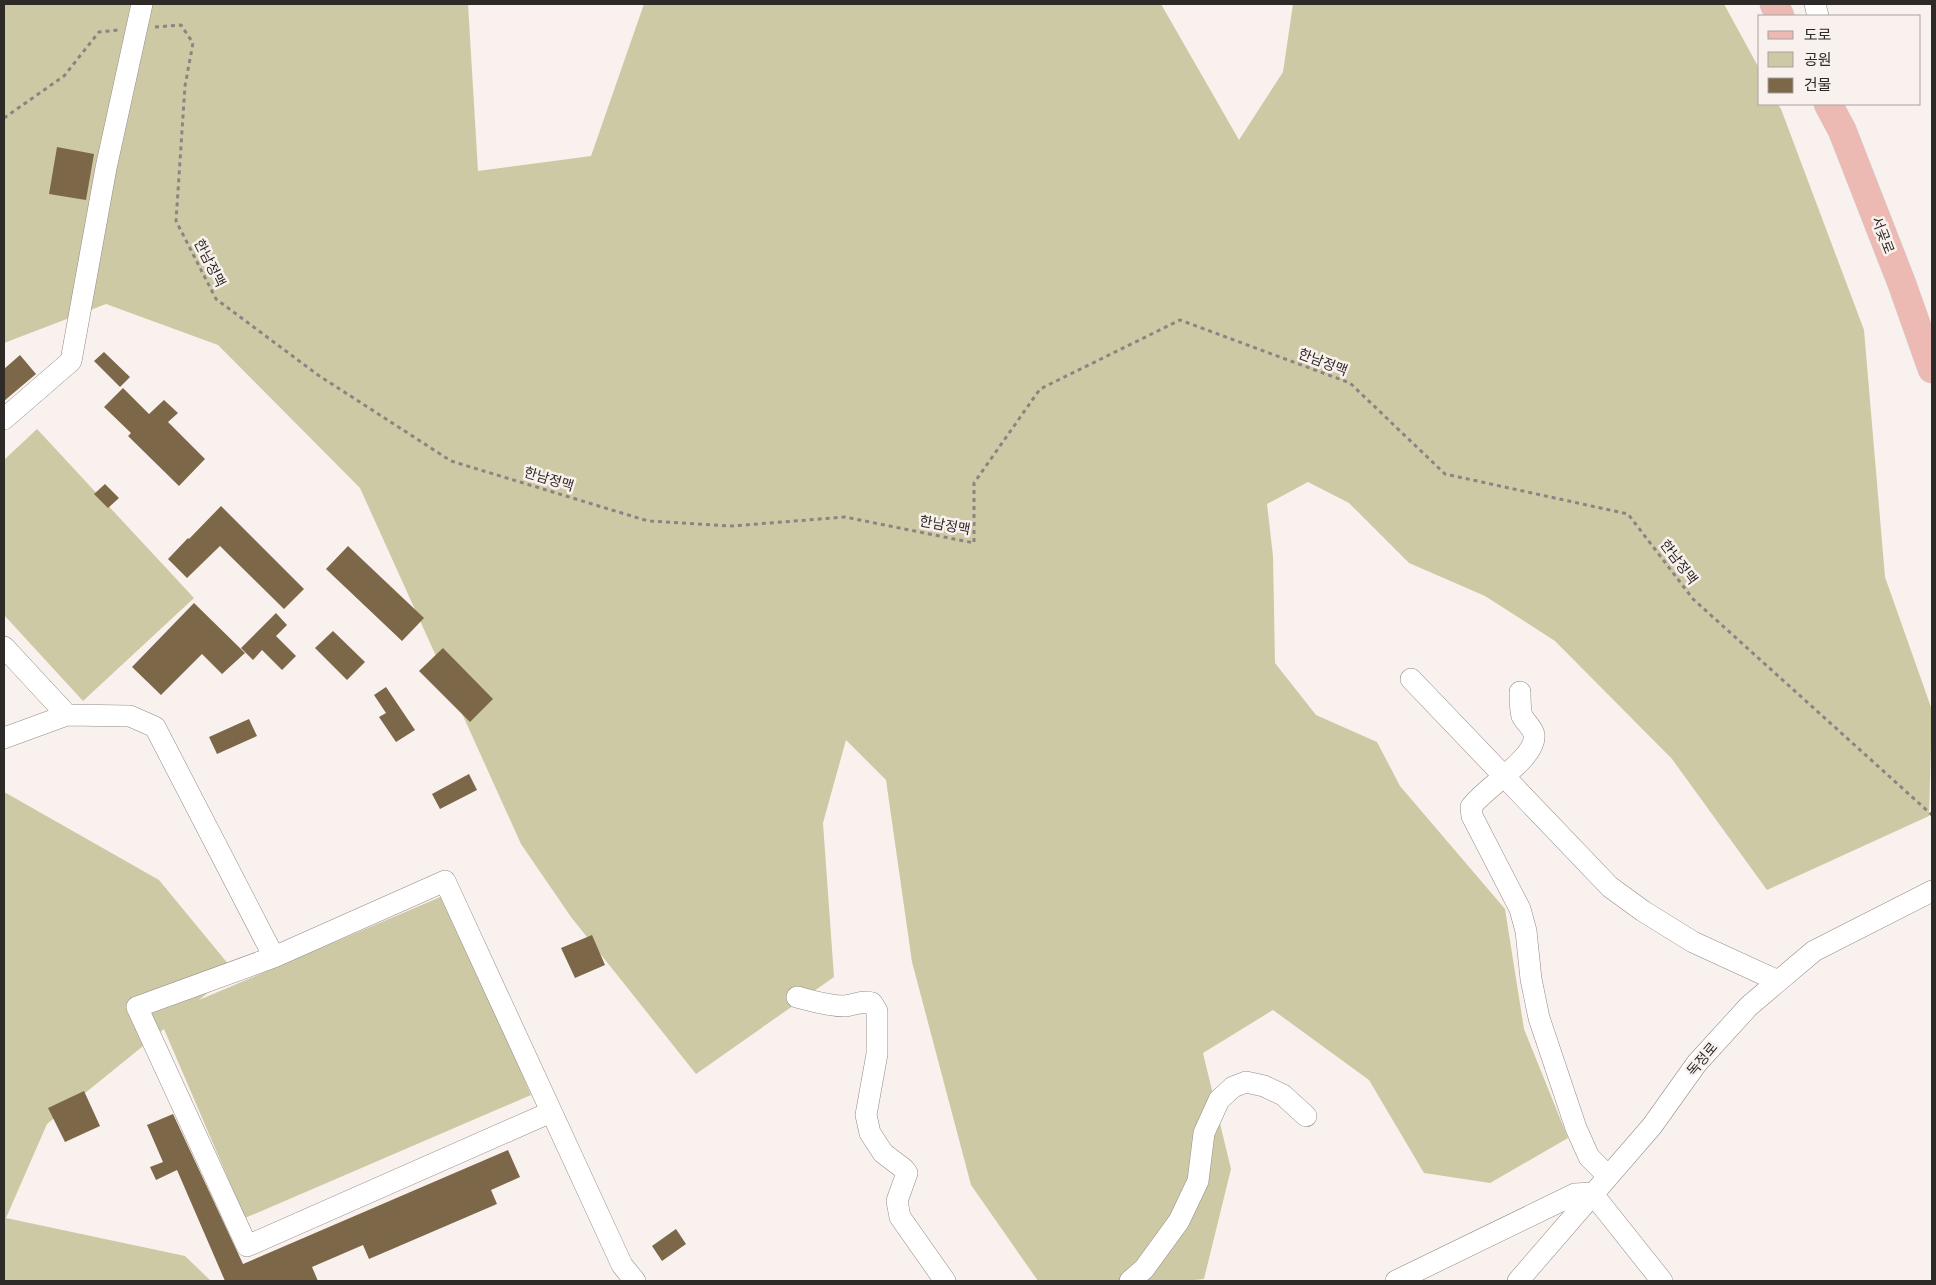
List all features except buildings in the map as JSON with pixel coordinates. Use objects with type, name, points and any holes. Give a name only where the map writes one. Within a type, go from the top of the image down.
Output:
[{"type":"main road","name":"서곶로","points":[[1829,105],[1842,130],[1854,160],[1902,284],[1932,369]]},
{"type":"street","points":[[4,419],[71,361],[106,168],[142,4]]},
{"type":"street","points":[[1840,105],[1854,160]]},
{"type":"street","points":[[4,647],[67,715]]},
{"type":"street","points":[[1411,680],[1610,887],[1643,911],[1693,942],[1778,982]]},
{"type":"street","points":[[1520,692],[1522,715],[1534,734],[1534,744],[1524,757],[1504,776],[1477,798],[1471,807],[1472,816],[1520,909],[1526,931],[1531,979],[1540,1018],[1576,1128],[1589,1157],[1608,1176]]},
{"type":"street","points":[[4,738],[67,715],[130,716],[155,727],[274,957]]},
{"type":"street","points":[[551,1112],[247,1246],[136,1007],[274,957],[445,881],[622,1265],[635,1281]]},
{"type":"street","name":"독정로","points":[[1518,1281],[1592,1193],[1652,1126],[1697,1063],[1749,1006],[1814,951],[1932,891]]},
{"type":"street","points":[[797,997],[830,1006],[848,1006],[867,1001],[872,1003],[877,1011],[877,1054],[866,1115],[870,1133],[883,1153],[907,1173],[897,1201],[900,1217],[945,1281]]},
{"type":"street","points":[[1130,1281],[1144,1269],[1179,1221],[1198,1181],[1204,1133],[1219,1100],[1233,1087],[1246,1082],[1264,1086],[1283,1095],[1306,1116]]},
{"type":"street","points":[[1396,1281],[1575,1194],[1592,1193],[1662,1281]]},
{"type":"path","name":"한남정맥","points":[[4,118],[64,76],[99,32],[181,25],[194,42],[185,86],[176,221],[216,299],[318,375],[451,461],[648,521],[732,526],[845,517],[974,543],[974,483],[1040,389],[1180,320],[1350,384],[1445,474],[1628,514],[1693,599],[1932,815]]},
{"type":"green space","points":[[4,4],[468,4],[478,171],[591,156],[644,4],[1161,4],[1239,140],[1283,72],[1293,4],[1724,4],[1758,66],[1758,105],[1779,105],[1781,109],[1864,330],[1885,577],[1932,710],[1929,816],[1767,890],[1672,759],[1555,641],[1485,596],[1409,563],[1349,503],[1308,482],[1267,504],[1273,556],[1275,663],[1316,715],[1377,742],[1400,786],[1505,909],[1524,1029],[1568,1138],[1490,1183],[1424,1173],[1369,1080],[1273,1010],[1203,1053],[1231,1169],[1204,1279],[1185,1281],[1038,1281],[971,1185],[912,962],[886,780],[846,740],[823,823],[834,977],[696,1074],[571,917],[521,844],[360,488],[218,345],[106,304],[4,343]]},
{"type":"green space","points":[[37,429],[194,598],[83,701],[4,615],[4,460]]},
{"type":"green space","points":[[6,793],[159,880],[234,971],[199,1000],[445,895],[531,1095],[245,1218],[164,1029],[47,1124],[6,1218],[185,1256],[211,1281],[4,1281],[4,794]]}]
